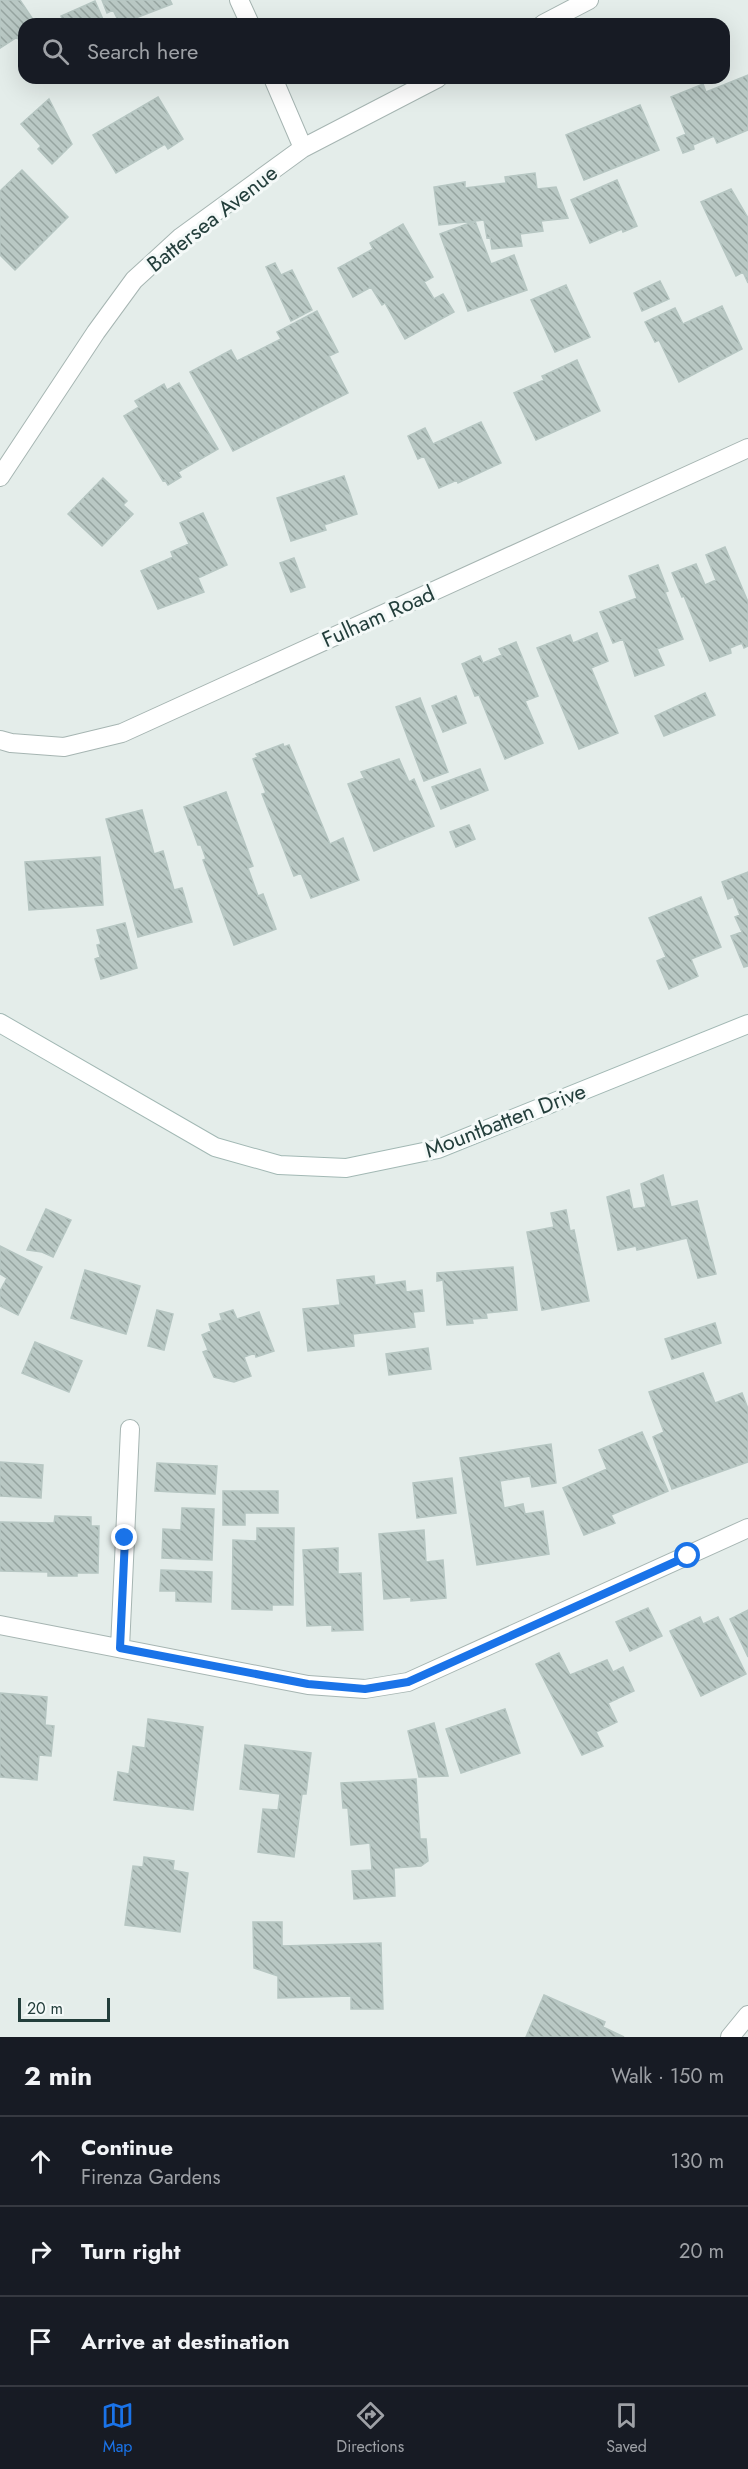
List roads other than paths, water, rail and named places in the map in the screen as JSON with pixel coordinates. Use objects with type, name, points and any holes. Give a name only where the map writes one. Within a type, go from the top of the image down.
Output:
[{"type":"street","points":[[239,0],[247,18]]},
{"type":"street","points":[[554,18],[589,0]]},
{"type":"street","points":[[276,84],[303,148]]},
{"type":"street","name":"Battersea Avenue","points":[[0,477],[96,332],[134,280],[181,237],[303,148],[426,84]]},
{"type":"street","name":"Fulham Road","points":[[0,740],[64,747],[122,733],[748,448]]},
{"type":"street","name":"Mountbatten Drive","points":[[0,1023],[215,1147],[279,1165],[346,1168],[438,1149],[748,1024]]},
{"type":"street","points":[[120,1648],[130,1429]]},
{"type":"street","points":[[0,1625],[308,1684],[365,1689],[408,1682],[748,1528]]},
{"type":"street","points":[[730,2037],[748,2015]]}]
